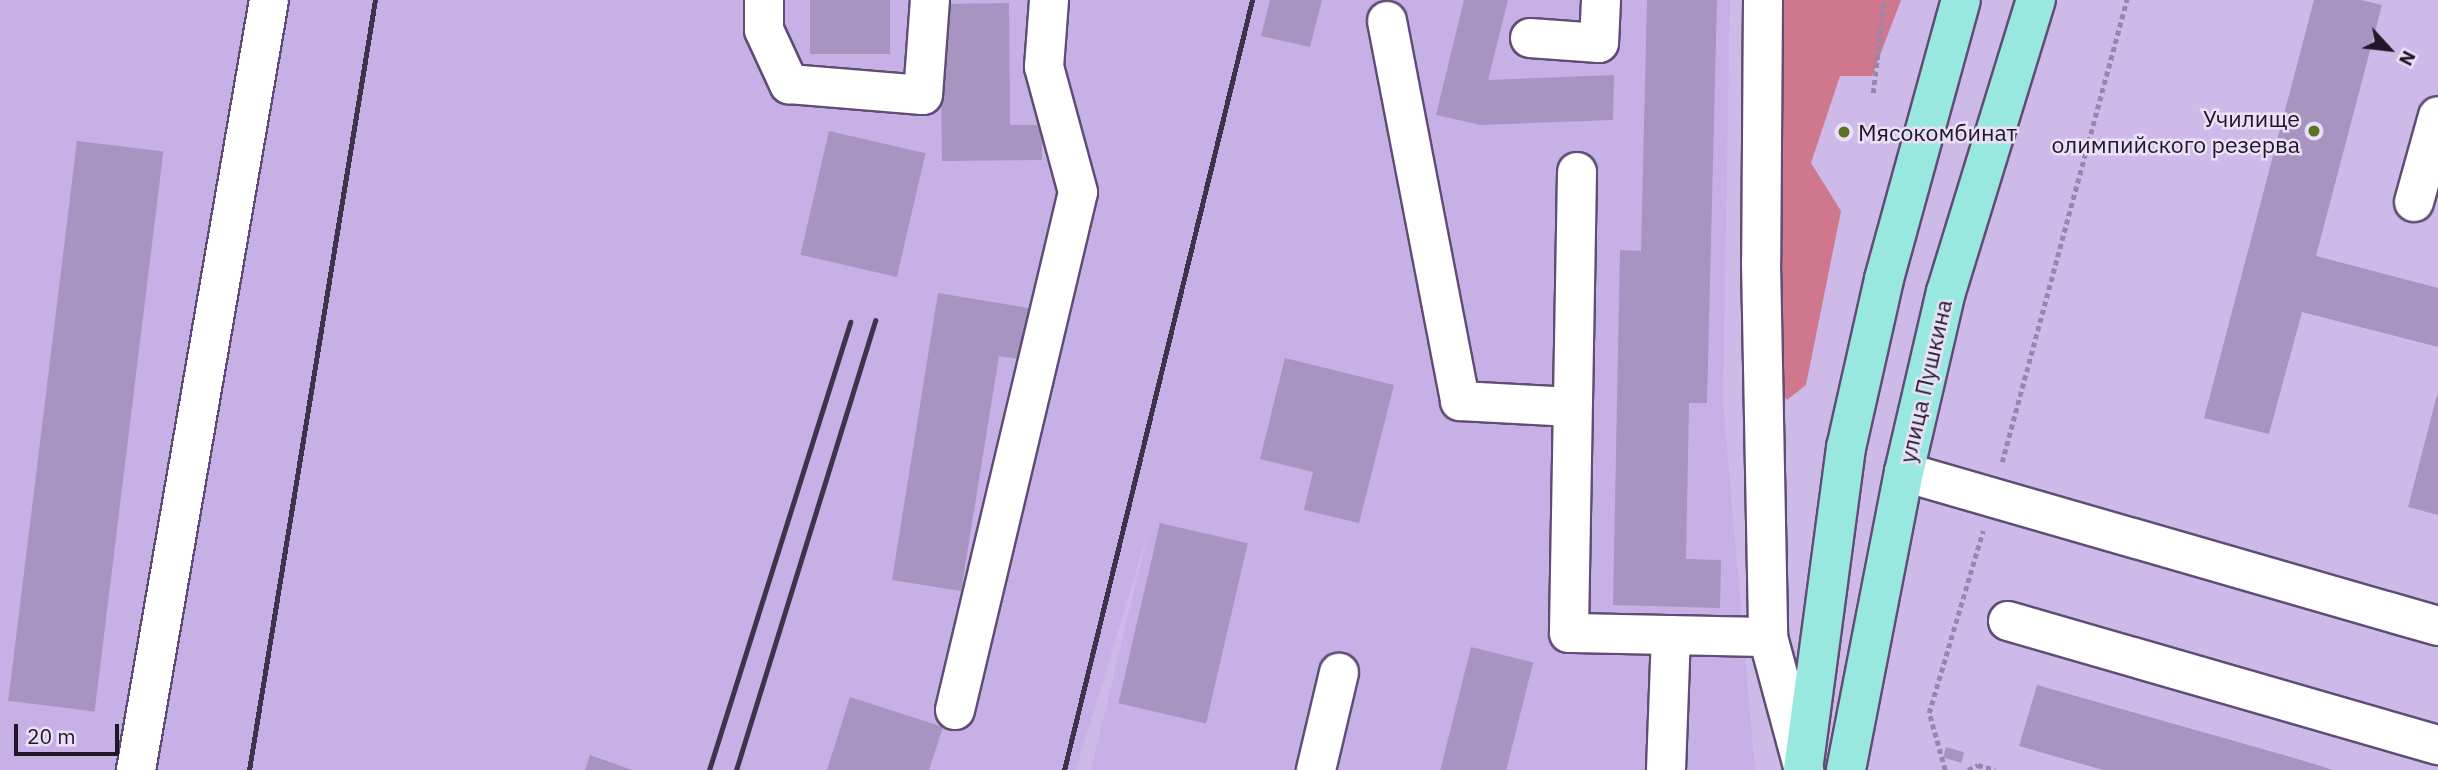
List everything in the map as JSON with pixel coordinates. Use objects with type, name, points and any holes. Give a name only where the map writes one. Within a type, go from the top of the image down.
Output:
[{"type":"main road","points":[[1803,770],[1846,448],[1884,279],[1961,0]]},
{"type":"main road","name":"улица Пушкина","points":[[1846,770],[1904,472],[1946,292],[2036,0]]},
{"type":"street","points":[[136,770],[269,0]]},
{"type":"street","points":[[764,0],[764,30],[789,84],[923,95],[930,0]]},
{"type":"street","points":[[956,710],[1078,192],[1044,67],[1049,0]]},
{"type":"street","points":[[1530,38],[1599,43],[1601,0]]},
{"type":"street","points":[[1763,0],[1761,262],[1768,636],[1803,770]]},
{"type":"street","points":[[1387,22],[1460,401],[1572,407]]},
{"type":"street","points":[[2414,202],[2438,116]]},
{"type":"street","points":[[1577,172],[1569,633],[1768,636]]},
{"type":"street","points":[[1904,472],[2438,626]]},
{"type":"street","points":[[2008,621],[2438,745]]},
{"type":"street","points":[[1666,770],[1671,635]]},
{"type":"street","points":[[1316,770],[1339,673]]},
{"type":"path","points":[[1874,93],[1884,0]]},
{"type":"path","points":[[1945,770],[1929,713],[1993,496],[2127,0]]},
{"type":"path","points":[[1968,770],[1978,765],[1995,770]]},
{"type":"shaded area","points":[[0,0],[1730,0],[1723,402],[1755,770],[1091,770],[1150,525],[1076,770],[0,770]]},
{"type":"shaded area","points":[[1781,0],[1901,0],[1872,76],[1840,76],[1811,163],[1841,211],[1806,385],[1787,400],[1778,389]]},
{"type":"building","points":[[810,0],[890,0],[890,54],[810,54]]},
{"type":"building","points":[[1270,0],[1322,0],[1310,47],[1261,36]]},
{"type":"building","points":[[1464,0],[1508,0],[1488,80],[1614,75],[1613,120],[1481,125],[1436,115]]},
{"type":"building","points":[[1647,0],[1717,0],[1707,403],[1689,403],[1686,559],[1721,560],[1720,608],[1613,605],[1620,250],[1641,251]]},
{"type":"building","name":"Училище олимпийского резерва","points":[[2314,0],[2361,0],[2382,5],[2316,256],[2438,288],[2438,347],[2302,312],[2269,434],[2204,418]]},
{"type":"building","points":[[1009,3],[1010,125],[1042,125],[1042,160],[942,161],[940,4]]},
{"type":"building","points":[[829,131],[925,153],[897,277],[800,255]]},
{"type":"building","points":[[77,141],[163,152],[95,711],[8,701]]},
{"type":"building","points":[[938,293],[1040,310],[1032,361],[999,356],[961,591],[892,580]]},
{"type":"building","points":[[1285,358],[1394,385],[1359,523],[1304,510],[1313,472],[1260,459]]},
{"type":"building","points":[[2438,396],[2438,515],[2408,507]]},
{"type":"building","points":[[1160,523],[1248,543],[1206,724],[1118,703]]},
{"type":"building","points":[[1471,647],[1533,662],[1506,770],[1440,770]]},
{"type":"building","points":[[2037,685],[2333,770],[2103,770],[2019,746]]},
{"type":"building","points":[[850,697],[943,727],[929,770],[827,770]]},
{"type":"building","points":[[1946,747],[1964,752],[1961,763],[1943,758]]},
{"type":"building","points":[[590,755],[632,770],[585,770]]},
{"type":"railway","points":[[249,770],[375,0]]},
{"type":"railway","points":[[1064,770],[1252,0]]},
{"type":"railway","points":[[736,770],[875,320]]},
{"type":"railway","points":[[709,770],[850,322]]},
{"type":"place","name":"Училище олимпийского резерва","points":[[2314,131]]},
{"type":"place","name":"Мясокомбинат","points":[[1844,132]]}]
